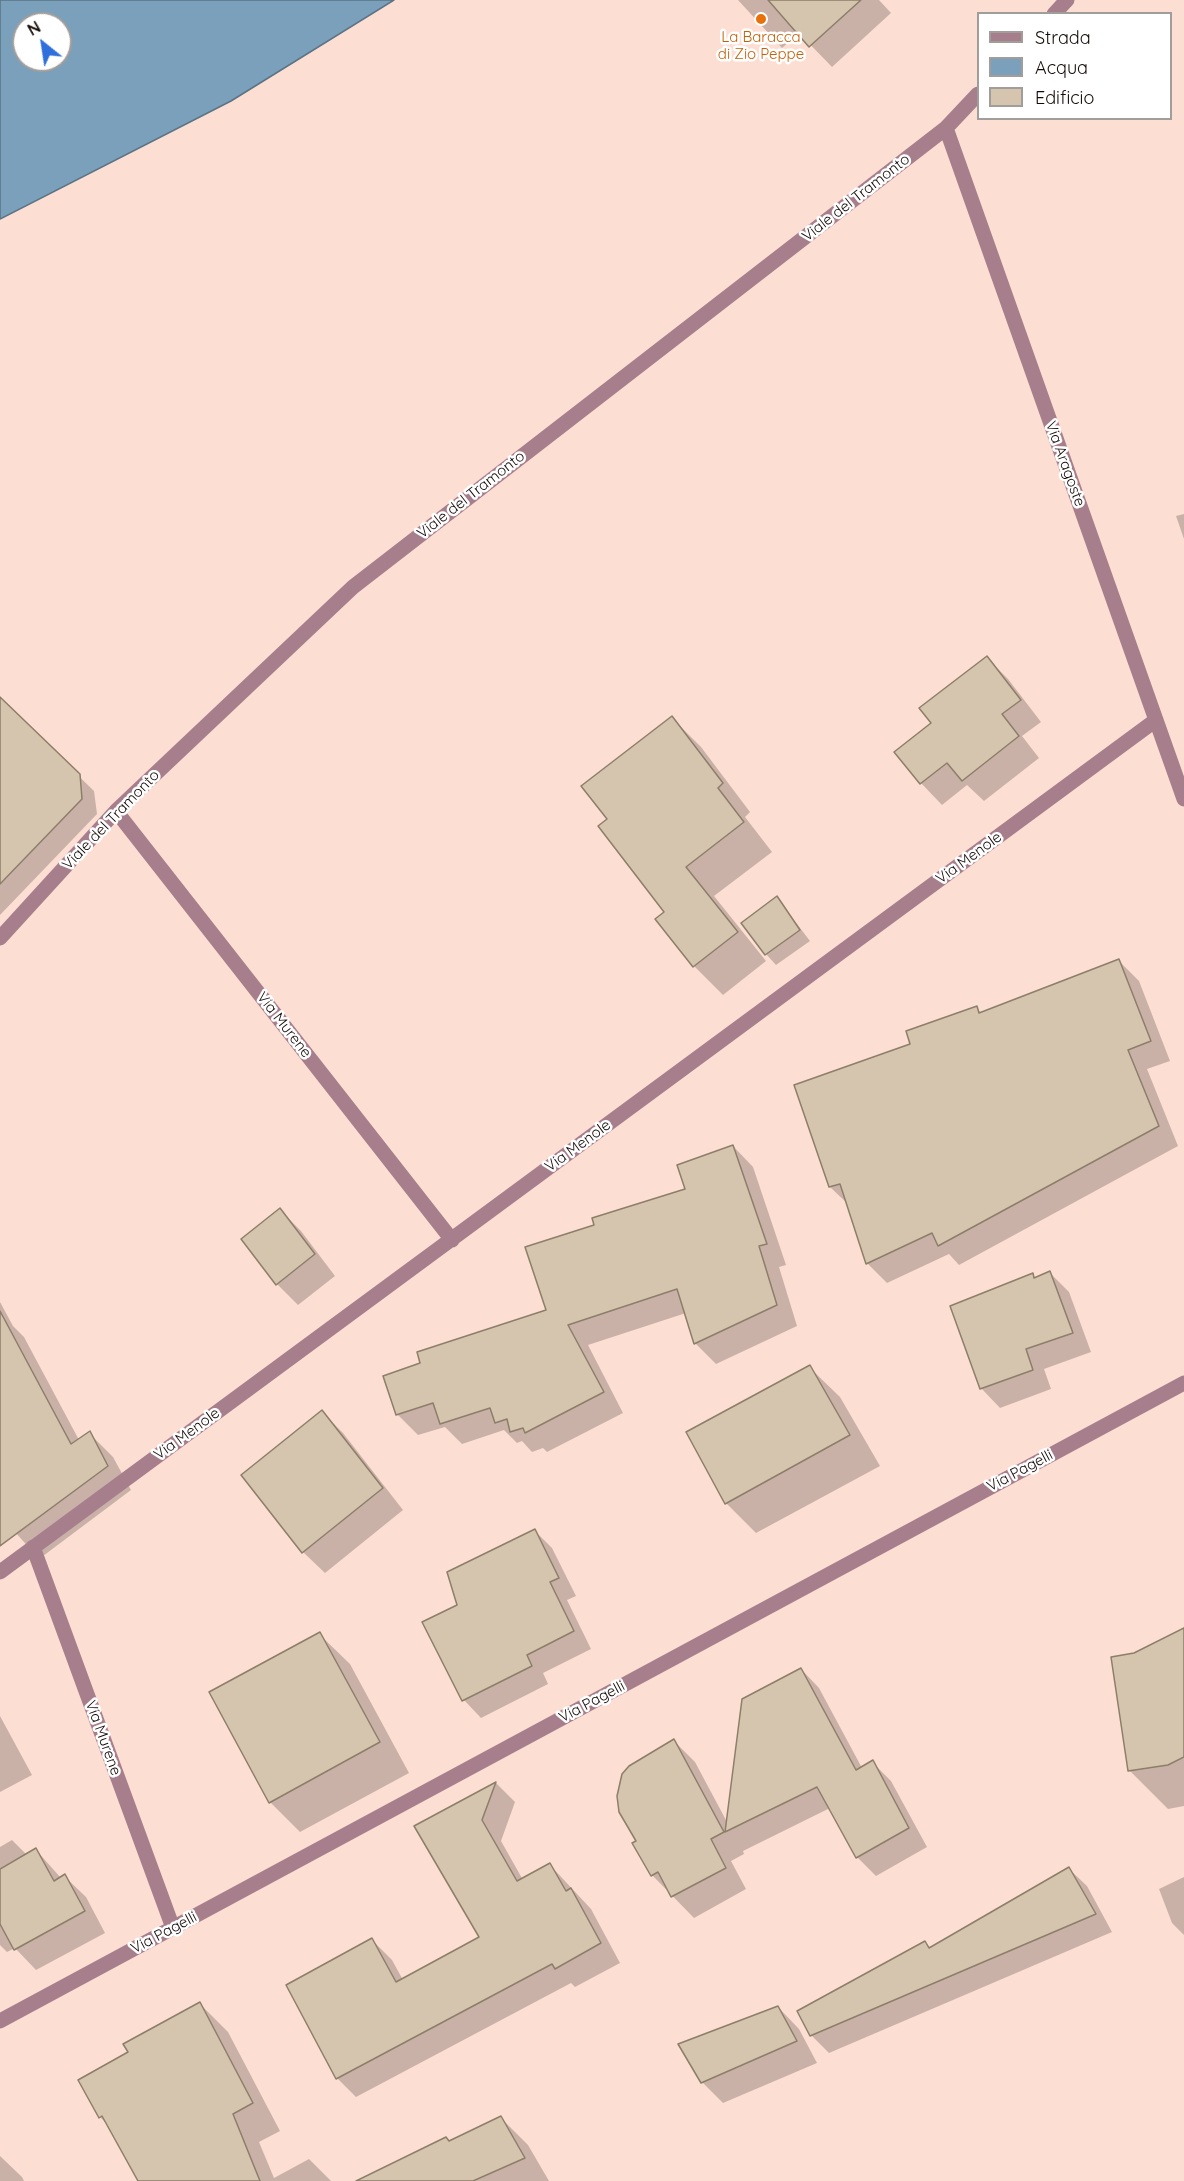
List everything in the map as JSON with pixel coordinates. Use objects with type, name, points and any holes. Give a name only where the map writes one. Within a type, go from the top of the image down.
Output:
[{"type":"street","points":[[1056,12],[1067,0]]},
{"type":"street","name":"Viale del Tramonto","points":[[0,938],[116,811],[353,587],[946,128],[977,95]]},
{"type":"street","name":"Via Aragoste","points":[[946,128],[1184,799]]},
{"type":"street","name":"Via Menole","points":[[0,1572],[1156,720]]},
{"type":"street","name":"Via Murene","points":[[116,811],[452,1240]]},
{"type":"street","name":"Via Pagelli","points":[[0,2021],[1184,1383]]},
{"type":"street","name":"Via Murene","points":[[33,1547],[173,1928]]},
{"type":"water","points":[[0,0],[394,0],[231,101],[0,219]]},
{"type":"building","points":[[768,0],[861,0],[809,47]]},
{"type":"building","points":[[987,656],[1021,700],[1002,714],[1019,736],[962,781],[947,763],[920,784],[894,752],[931,723],[919,708]]},
{"type":"building","points":[[0,697],[80,774],[82,799],[0,884]]},
{"type":"building","points":[[672,716],[723,783],[718,788],[744,822],[686,867],[738,932],[693,967],[655,919],[664,912],[598,826],[607,819],[581,786]]},
{"type":"building","points":[[777,896],[800,930],[765,955],[741,923]]},
{"type":"building","points":[[1119,959],[1151,1041],[1128,1050],[1159,1126],[938,1246],[932,1233],[866,1264],[840,1184],[829,1187],[794,1085],[910,1044],[906,1031],[977,1006],[979,1013]]},
{"type":"building","points":[[733,1145],[767,1244],[759,1246],[777,1305],[694,1344],[677,1289],[568,1325],[604,1392],[525,1433],[523,1428],[510,1432],[507,1419],[495,1423],[490,1408],[440,1424],[433,1403],[396,1415],[383,1376],[420,1363],[417,1352],[546,1310],[525,1247],[594,1225],[592,1218],[685,1189],[677,1165]]},
{"type":"building","points":[[280,1208],[315,1254],[276,1285],[241,1239]]},
{"type":"building","points":[[1050,1271],[1073,1333],[1026,1349],[1033,1370],[980,1389],[950,1306],[1033,1273],[1034,1278]]},
{"type":"building","points":[[0,1311],[71,1444],[90,1431],[108,1466],[0,1546]]},
{"type":"building","points":[[810,1365],[850,1435],[725,1504],[686,1432]]},
{"type":"building","points":[[322,1410],[383,1488],[302,1553],[241,1475]]},
{"type":"building","points":[[535,1529],[559,1578],[550,1582],[574,1631],[527,1655],[532,1666],[462,1701],[422,1622],[457,1605],[447,1572]]},
{"type":"building","points":[[1184,1628],[1184,1757],[1168,1765],[1128,1771],[1111,1657],[1134,1653]]},
{"type":"building","points":[[320,1632],[380,1742],[269,1803],[209,1692]]},
{"type":"building","points":[[801,1668],[856,1770],[873,1760],[909,1828],[856,1858],[817,1787],[725,1832],[742,1699]]},
{"type":"building","points":[[674,1739],[724,1832],[711,1839],[726,1868],[671,1897],[658,1872],[651,1876],[632,1843],[636,1841],[619,1812],[617,1796],[622,1774],[629,1766]]},
{"type":"building","points":[[496,1782],[482,1820],[517,1881],[550,1863],[566,1891],[571,1888],[601,1943],[555,1969],[552,1964],[336,2079],[286,1985],[372,1938],[396,1982],[479,1937],[414,1826]]},
{"type":"building","points":[[36,1848],[54,1881],[65,1874],[85,1911],[14,1950],[0,1924],[0,1869]]},
{"type":"building","points":[[1069,1867],[1096,1914],[810,2036],[797,2011],[925,1941],[929,1948]]},
{"type":"building","points":[[200,2002],[253,2103],[233,2114],[260,2181],[138,2181],[102,2116],[99,2118],[78,2080],[128,2052],[123,2044]]},
{"type":"building","points":[[778,2006],[797,2041],[701,2083],[678,2044]]},
{"type":"building","points":[[501,2116],[525,2158],[473,2181],[356,2181],[446,2137],[449,2141]]},
{"type":"place","name":"La Baracca di Zio Peppe","points":[[761,19]]}]
